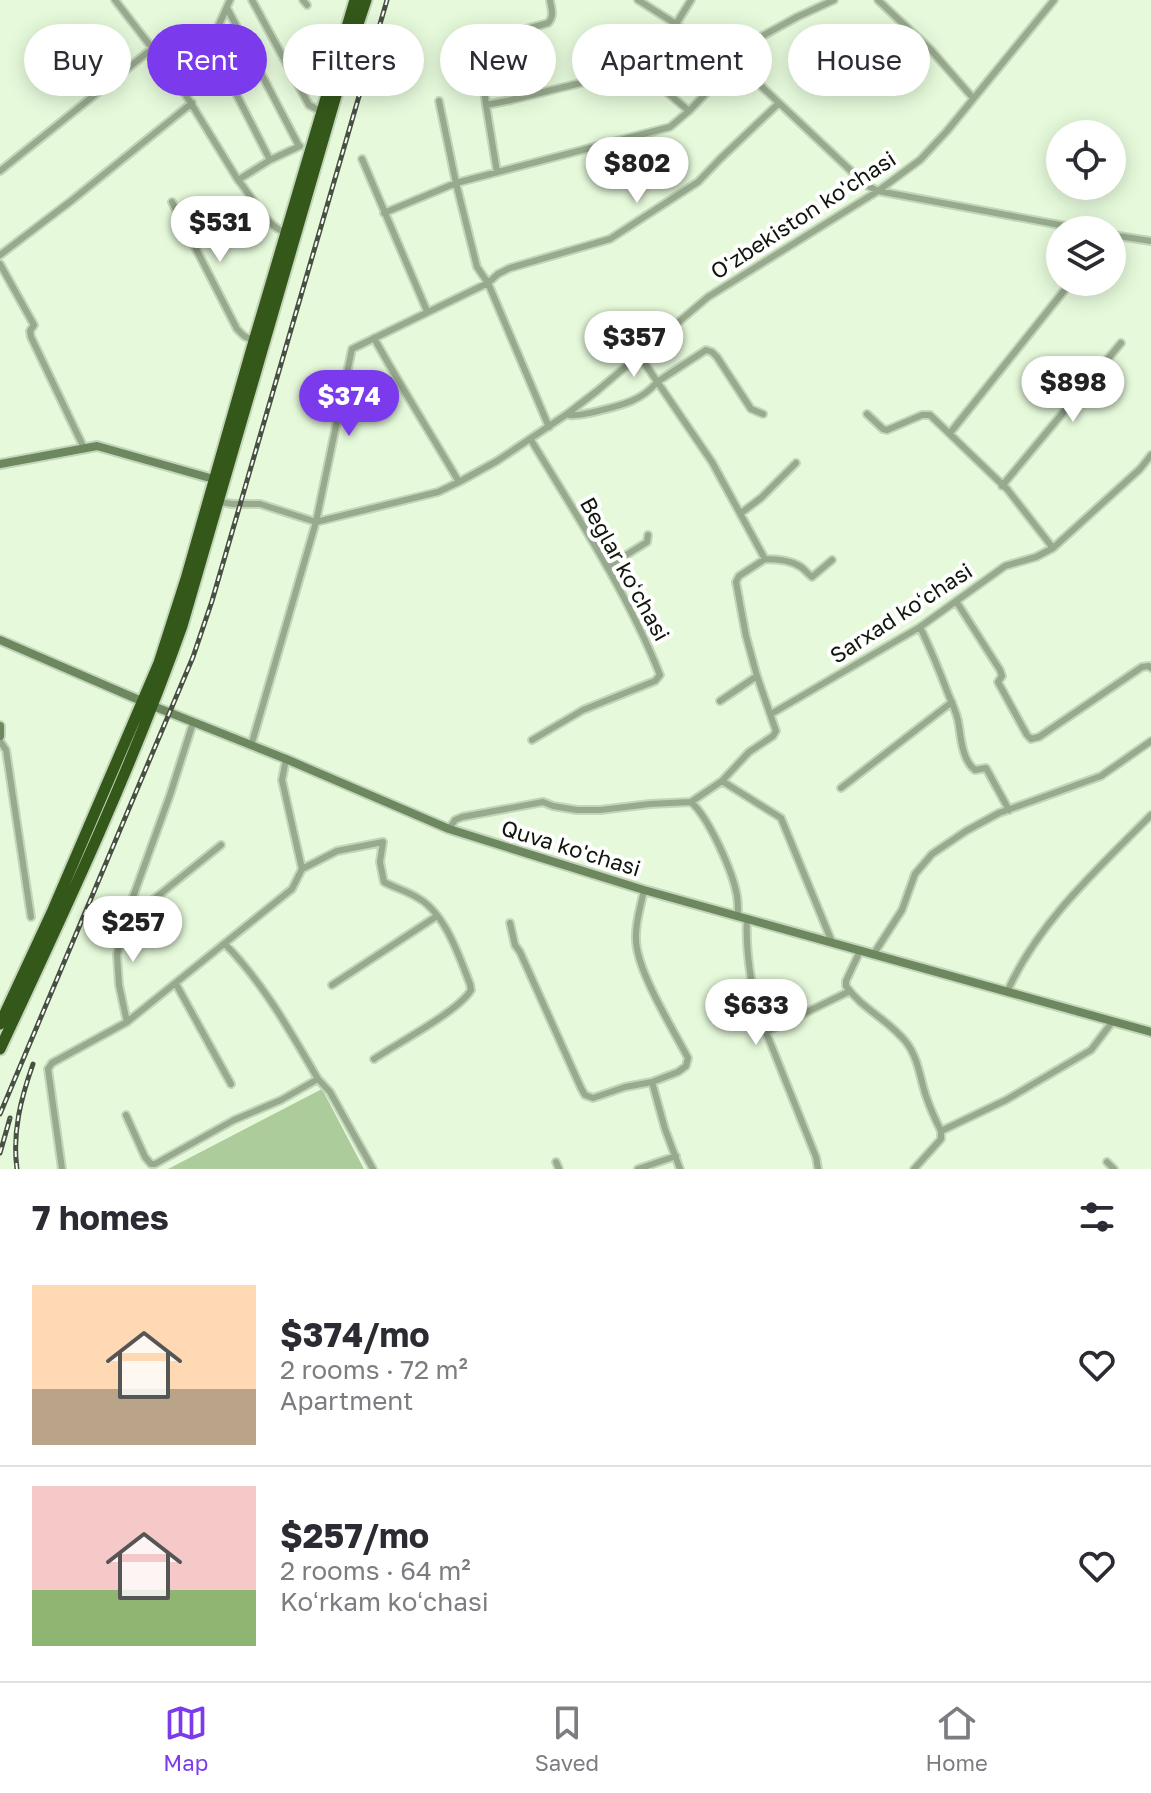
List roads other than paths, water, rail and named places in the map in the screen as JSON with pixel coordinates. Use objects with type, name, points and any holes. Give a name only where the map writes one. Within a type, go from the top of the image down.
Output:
[{"type":"highway","points":[[0,1049],[39,951],[182,626],[220,502],[220,481],[254,341],[286,233],[304,149],[322,112],[355,0]]},
{"type":"highway","points":[[148,704],[220,481],[366,0]]},
{"type":"highway","points":[[0,1024],[39,951]]},
{"type":"main road","points":[[0,464],[100,446],[220,481]]},
{"type":"main road","name":"Quva ko'chasi","points":[[0,640],[449,829],[644,890],[1151,1032]]},
{"type":"main road","points":[[0,726],[0,738]]},
{"type":"street","points":[[128,0],[118,3],[147,40]]},
{"type":"street","points":[[252,0],[309,105],[322,112]]},
{"type":"street","points":[[497,172],[479,42],[548,23],[553,15],[550,0]]},
{"type":"street","points":[[638,0],[676,24],[691,0]]},
{"type":"street","points":[[772,31],[834,0]]},
{"type":"street","points":[[878,0],[931,50],[973,98]]},
{"type":"street","name":"O'zbekiston ko'chasi","points":[[316,522],[438,492],[531,440],[720,289],[878,191],[920,160],[1054,0]]},
{"type":"street","points":[[219,24],[228,4]]},
{"type":"street","points":[[228,4],[304,149],[270,160],[238,180]]},
{"type":"street","points":[[0,171],[147,53]]},
{"type":"street","points":[[486,105],[634,70],[643,72],[689,111]]},
{"type":"street","points":[[187,96],[238,180],[269,223],[286,233]]},
{"type":"street","points":[[237,96],[270,160]]},
{"type":"street","points":[[384,213],[456,183],[670,127],[703,96]]},
{"type":"street","points":[[772,96],[854,176],[878,191],[1046,222]]},
{"type":"street","points":[[439,101],[477,267],[488,283],[549,427]]},
{"type":"street","points":[[0,255],[192,103]]},
{"type":"street","points":[[251,746],[316,522],[352,349],[488,283],[510,268],[610,239],[698,182],[779,103]]},
{"type":"street","points":[[362,159],[427,311]]},
{"type":"street","points":[[172,202],[237,329],[254,341]]},
{"type":"street","points":[[1126,237],[1151,241]]},
{"type":"street","points":[[0,264],[32,320],[31,337],[84,448]]},
{"type":"street","points":[[950,433],[1060,296]]},
{"type":"street","points":[[374,338],[459,482]]},
{"type":"street","points":[[1002,486],[1121,343]]},
{"type":"street","points":[[567,414],[580,416],[623,406],[702,351],[709,350],[717,357],[751,409],[763,414]]},
{"type":"street","points":[[639,355],[712,462],[765,559]]},
{"type":"street","points":[[867,414],[887,430],[922,415],[930,415],[1007,489],[1053,548],[1140,469],[1151,455]]},
{"type":"street","name":"Beglar koʻchasi","points":[[531,440],[607,567],[660,677],[583,710],[532,740]]},
{"type":"street","points":[[741,513],[796,463]]},
{"type":"street","points":[[220,502],[260,504],[316,522]]},
{"type":"street","points":[[607,567],[647,542],[648,535]]},
{"type":"street","name":"Sarxad koʻchasi","points":[[771,714],[920,627],[1005,566],[1036,557],[1053,548]]},
{"type":"street","points":[[449,829],[455,820],[462,817],[528,803],[543,802],[577,810],[600,810],[691,802],[722,781],[749,752],[774,734],[776,728],[746,636],[736,579],[765,559],[793,564],[812,577],[832,560]]},
{"type":"street","points":[[956,601],[1000,670],[1002,676],[998,682],[1031,739],[1039,737],[1142,667],[1151,668]]},
{"type":"street","points":[[920,627],[952,702],[959,725],[960,743],[971,768],[988,771],[1009,810]]},
{"type":"street","points":[[720,701],[757,676]]},
{"type":"street","points":[[841,788],[952,702]]},
{"type":"street","points":[[127,1022],[119,985],[117,955],[125,919],[193,723]]},
{"type":"street","points":[[0,738],[6,750],[31,917]]},
{"type":"street","points":[[873,955],[902,910],[915,874],[932,854],[966,831],[1009,810],[1101,776],[1151,741]]},
{"type":"street","points":[[286,759],[282,780],[302,869]]},
{"type":"street","points":[[722,781],[777,813],[785,823],[832,942]]},
{"type":"street","points":[[691,802],[721,851],[737,896],[760,1026],[766,1032],[818,1169]]},
{"type":"street","points":[[1007,992],[1018,967],[1052,920],[1151,815]]},
{"type":"street","points":[[62,1169],[48,1069],[52,1063],[127,1022],[176,984],[292,889],[302,869],[337,851],[383,842],[380,862],[384,882],[419,898],[434,910],[454,946],[470,984],[470,993],[374,1059]]},
{"type":"street","points":[[125,919],[221,845]]},
{"type":"street","points":[[510,923],[515,945],[585,1095],[593,1098],[678,1072],[686,1066],[688,1058],[637,952],[635,940],[644,890]]},
{"type":"street","points":[[332,985],[437,916]]},
{"type":"street","points":[[225,944],[248,967],[281,1017],[318,1079],[330,1092],[373,1169]]},
{"type":"street","points":[[860,951],[846,986],[910,1047],[932,1114],[941,1131],[941,1139],[914,1169]]},
{"type":"street","points":[[176,984],[231,1084]]},
{"type":"street","points":[[766,1032],[850,991]]},
{"type":"street","points":[[941,1131],[1006,1100],[1091,1050],[1113,1021]]},
{"type":"street","points":[[126,1115],[145,1157],[152,1165],[318,1079]]},
{"type":"street","points":[[652,1082],[680,1169]]},
{"type":"street","points":[[638,1169],[676,1156]]},
{"type":"street","points":[[1107,1162],[1114,1169]]},
{"type":"railway","points":[[0,1114],[193,657],[387,0]]},
{"type":"railway","points":[[17,1169],[19,1115],[33,1064]]},
{"type":"railway","points":[[0,1153],[10,1118]]}]
